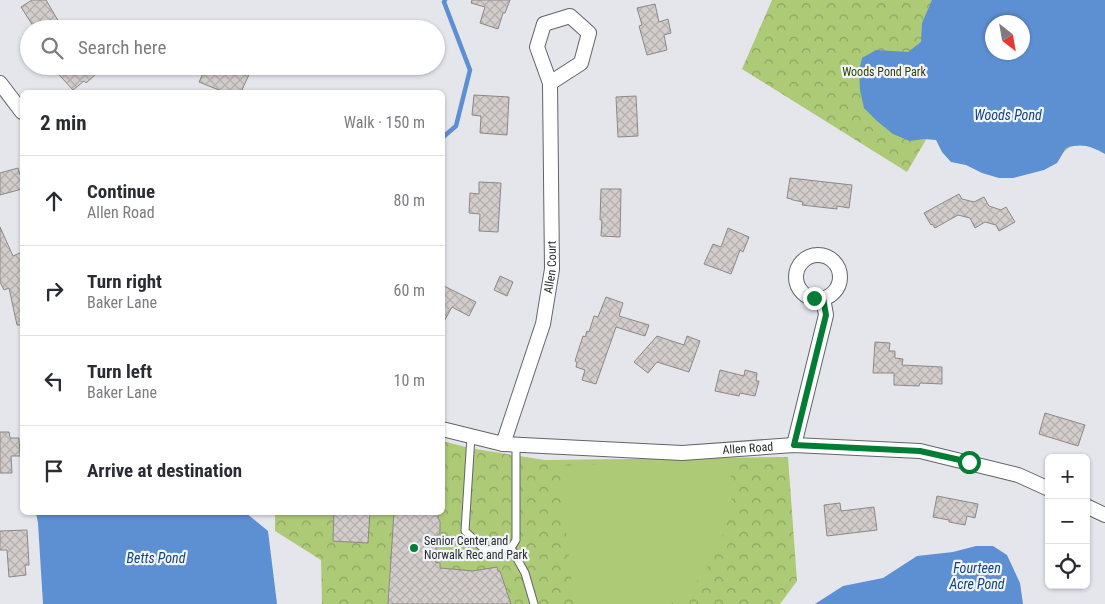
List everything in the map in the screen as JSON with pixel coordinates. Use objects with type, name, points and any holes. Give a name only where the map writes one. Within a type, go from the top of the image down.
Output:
[{"type":"street","name":"Allen Court","points":[[510,445],[543,324],[552,268],[550,83],[537,47],[544,24],[570,16],[589,33],[581,63],[550,83]]},
{"type":"street","points":[[2,90],[20,110]]},
{"type":"street","points":[[794,445],[826,315],[823,298]]},
{"type":"street","name":"Allen Road","points":[[445,430],[510,445],[682,453],[794,445],[920,451],[1018,475],[1045,487]]},
{"type":"street","points":[[1090,508],[1105,515]]},
{"type":"lane","points":[[470,436],[465,532],[485,550],[511,548]]},
{"type":"lane","points":[[510,445],[516,540],[511,548]]},
{"type":"lane","points":[[511,548],[525,573],[534,604]]},
{"type":"green space","name":"Woods Pond","points":[[772,0],[1105,0],[1089,143],[1072,145],[1048,165],[937,121],[907,172],[742,69]]},
{"type":"green space","points":[[445,442],[469,448],[545,460],[788,457],[797,581],[780,604],[322,604],[321,560],[275,531],[275,515],[445,515]]},
{"type":"green space","points":[[728,458],[733,492],[726,527],[712,561],[691,589],[671,604],[574,604],[559,466]]},
{"type":"water","name":"Woods Pond","points":[[932,0],[1105,0],[1105,154],[1086,146],[1072,146],[1066,148],[1057,163],[1044,170],[1013,178],[999,178],[982,173],[966,165],[951,162],[942,152],[936,140],[910,141],[893,134],[864,108],[860,90],[859,71],[862,58],[876,50],[908,52],[921,42],[922,23]]},
{"type":"water","name":"Betts Pond","points":[[36,515],[248,515],[268,531],[277,604],[43,604]]},
{"type":"water","name":"Fourteen Acre Pond","points":[[976,546],[993,546],[1007,555],[1020,583],[1023,604],[815,604],[843,586],[883,578],[917,556],[953,552]]},
{"type":"building","points":[[32,0],[46,0],[58,20],[29,20],[21,7]]},
{"type":"building","points":[[472,0],[510,0],[498,29],[480,23],[485,7],[471,3]]},
{"type":"building","points":[[655,4],[659,22],[668,19],[671,33],[664,35],[667,50],[647,55],[639,26],[642,25],[637,8]]},
{"type":"building","points":[[59,75],[95,75],[86,83],[84,81],[73,90]]},
{"type":"building","points":[[202,75],[249,75],[242,90],[219,90],[199,82]]},
{"type":"building","points":[[474,95],[509,97],[507,135],[480,133],[481,116],[472,115]]},
{"type":"building","points":[[636,96],[638,136],[618,137],[616,97]]},
{"type":"building","points":[[18,168],[20,190],[0,195],[0,173]]},
{"type":"building","points":[[790,178],[852,185],[849,208],[837,206],[837,209],[802,205],[803,202],[787,198]]},
{"type":"building","points":[[479,182],[501,183],[498,232],[479,231],[480,214],[469,213],[470,193],[479,194]]},
{"type":"building","points":[[601,189],[621,189],[620,237],[601,236]]},
{"type":"building","points":[[959,194],[962,199],[974,202],[984,197],[989,206],[1001,210],[1006,207],[1015,222],[999,231],[996,225],[985,222],[975,228],[970,218],[958,215],[935,228],[931,225],[924,213]]},
{"type":"building","points":[[0,227],[13,256],[20,253],[20,325],[17,325],[9,288],[4,290],[0,282]]},
{"type":"building","points":[[728,228],[749,237],[743,252],[740,250],[731,274],[704,264],[713,244],[721,247]]},
{"type":"building","points":[[500,276],[513,282],[507,296],[494,290]]},
{"type":"building","points":[[445,286],[476,302],[469,316],[452,307],[445,320]]},
{"type":"building","points":[[606,297],[623,303],[619,316],[649,325],[645,336],[616,327],[596,384],[582,380],[585,370],[576,367],[577,362],[575,361],[583,336],[585,337],[587,331],[589,332],[594,316],[598,317]]},
{"type":"building","points":[[657,336],[684,345],[687,336],[700,341],[689,372],[657,362],[648,373],[634,362]]},
{"type":"building","points":[[875,342],[890,343],[889,351],[895,351],[895,358],[903,359],[902,365],[942,367],[942,384],[920,383],[919,386],[894,385],[894,373],[873,373]]},
{"type":"building","points":[[720,370],[744,376],[745,370],[757,373],[756,381],[759,381],[755,396],[740,393],[739,396],[715,391]]},
{"type":"building","points":[[1045,413],[1085,425],[1078,446],[1039,434]]},
{"type":"building","points":[[0,432],[9,432],[10,438],[19,438],[20,456],[11,456],[12,473],[0,473]]},
{"type":"building","points":[[937,496],[978,504],[975,518],[967,516],[965,525],[933,517]]},
{"type":"building","points":[[840,503],[841,511],[874,507],[877,530],[827,536],[824,505]]},
{"type":"building","points":[[334,515],[370,515],[368,543],[333,541]]},
{"type":"building","name":"Senior Center and Norwalk Rec and Park","points":[[394,515],[438,515],[440,533],[437,535],[435,562],[440,563],[440,568],[473,571],[497,567],[511,604],[388,604]]},
{"type":"building","points":[[27,530],[29,565],[25,565],[26,575],[9,577],[7,550],[0,550],[0,531]]},
{"type":"waterway","points":[[445,0],[444,2],[470,70],[456,126],[445,135]]},
{"type":"place","name":"Senior Center and Norwalk Rec and Park","points":[[414,548]]},
{"type":"route","points":[[814,298],[823,298],[826,315],[794,445],[920,451],[969,462]]},
{"type":"park label","name":"Woods Pond Park","points":[[884,72]]}]
